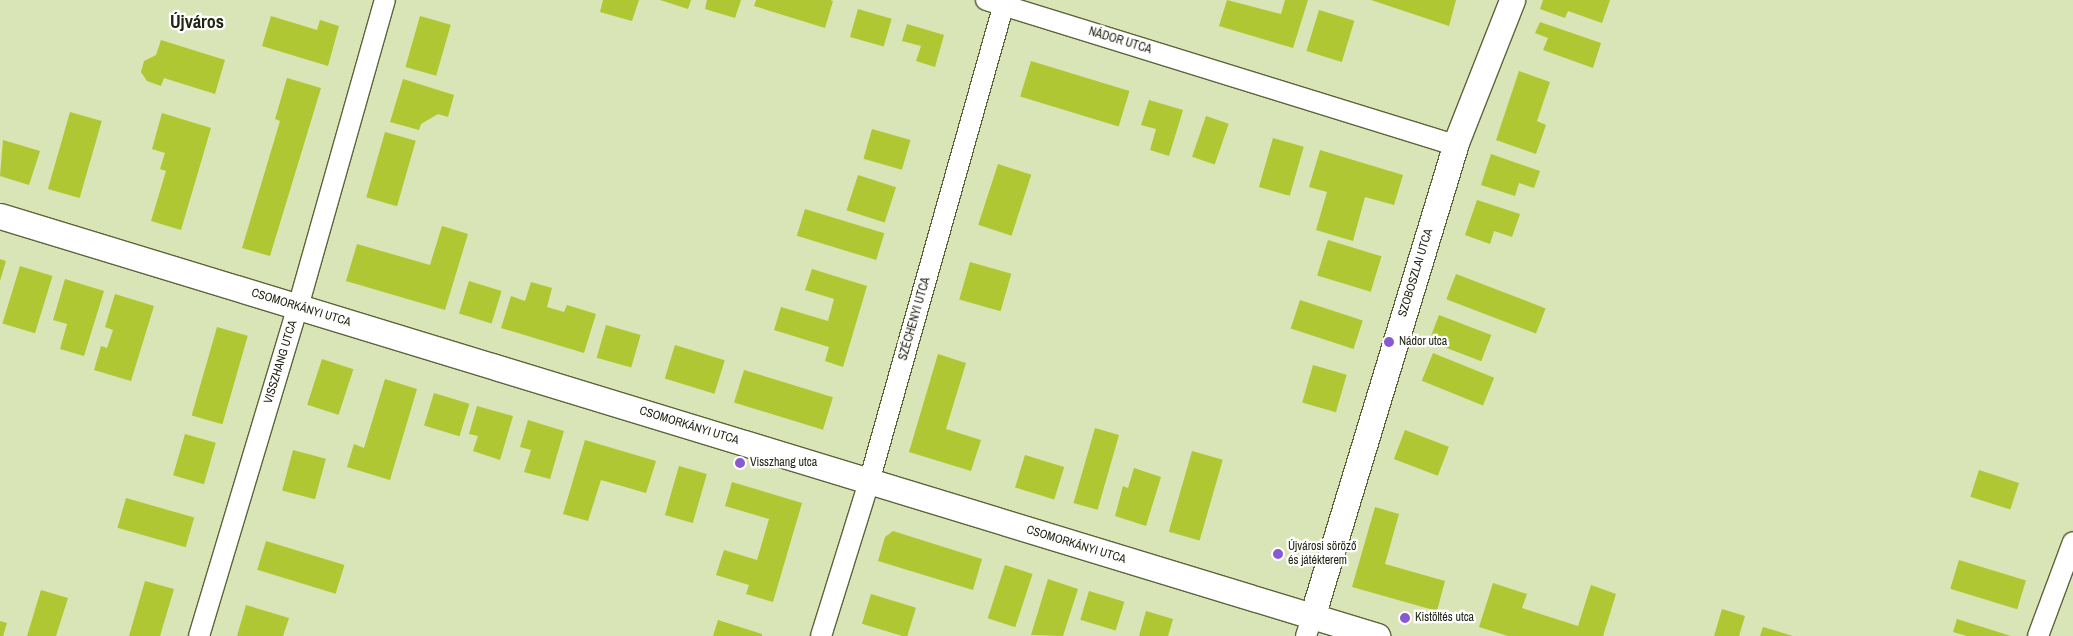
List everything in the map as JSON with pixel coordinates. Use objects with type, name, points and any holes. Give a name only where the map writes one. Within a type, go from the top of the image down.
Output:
[{"type":"street","name":"VISSZHANG UTCA","points":[[198,636],[298,307],[385,0]]},
{"type":"street","name":"SZOBOSZLAI UTCA","points":[[1309,626],[1455,145],[1512,0]]},
{"type":"street","name":"NÁDOR UTCA","points":[[998,2],[1455,145]]},
{"type":"street","name":"SZÉCHENYI UTCA","points":[[821,636],[869,482],[998,2]]},
{"type":"street","name":"CSOMORKÁNYI UTCA","points":[[0,216],[869,482],[1309,626],[1377,636]]},
{"type":"street","points":[[2038,636],[2073,542]]},
{"type":"building","points":[[603,0],[639,0],[632,21],[600,12]]},
{"type":"building","points":[[660,0],[691,0],[688,9]]},
{"type":"building","points":[[707,0],[741,0],[735,18],[705,9]]},
{"type":"building","points":[[756,0],[833,1],[825,28],[754,6]]},
{"type":"building","points":[[1227,0],[1281,14],[1285,0],[1308,0],[1293,48],[1219,26]]},
{"type":"building","points":[[1371,0],[1456,0],[1449,26]]},
{"type":"building","points":[[1543,0],[1610,0],[1602,23],[1568,11],[1565,18],[1540,9]]},
{"type":"building","points":[[858,9],[892,19],[884,47],[850,37]]},
{"type":"building","points":[[1319,10],[1354,21],[1342,62],[1306,51]]},
{"type":"building","points":[[271,16],[317,30],[320,20],[339,26],[328,66],[262,46]]},
{"type":"building","points":[[420,16],[451,25],[436,76],[405,67]]},
{"type":"building","points":[[1540,22],[1601,43],[1593,68],[1543,50],[1548,38],[1535,33]]},
{"type":"building","points":[[907,24],[944,35],[935,67],[916,61],[921,46],[902,41]]},
{"type":"building","points":[[161,40],[225,60],[215,94],[164,78],[161,86],[147,81],[141,72],[144,61],[156,55]]},
{"type":"building","points":[[1031,61],[1129,91],[1119,126],[1020,96]]},
{"type":"building","points":[[1519,71],[1550,82],[1537,121],[1546,125],[1536,154],[1496,140]]},
{"type":"building","points":[[287,78],[321,88],[270,256],[242,248],[280,121],[275,119]]},
{"type":"building","points":[[403,79],[454,95],[448,117],[438,114],[421,124],[419,130],[390,122]]},
{"type":"building","points":[[1149,100],[1183,110],[1169,156],[1150,150],[1156,129],[1141,125]]},
{"type":"building","points":[[70,112],[102,121],[80,198],[48,189]]},
{"type":"building","points":[[162,113],[211,128],[181,230],[151,221],[166,171],[160,169],[165,153],[152,149]]},
{"type":"building","points":[[1206,116],[1229,124],[1215,164],[1192,157]]},
{"type":"building","points":[[872,129],[910,140],[902,170],[863,159]]},
{"type":"building","points":[[385,132],[416,141],[397,206],[366,197]]},
{"type":"building","points":[[1273,138],[1304,147],[1290,196],[1259,187]]},
{"type":"building","points":[[3,140],[40,151],[29,185],[0,176]]},
{"type":"building","points":[[1320,150],[1403,175],[1394,205],[1365,197],[1353,241],[1316,230],[1327,192],[1309,187]]},
{"type":"building","points":[[1491,154],[1540,171],[1534,188],[1519,183],[1515,196],[1481,185]]},
{"type":"building","points":[[998,164],[1031,175],[1012,236],[978,225]]},
{"type":"building","points":[[858,175],[896,187],[885,223],[847,210]]},
{"type":"building","points":[[1477,200],[1520,214],[1512,237],[1494,231],[1490,244],[1465,235]]},
{"type":"building","points":[[805,209],[884,233],[876,260],[797,236]]},
{"type":"building","points":[[442,226],[468,234],[445,310],[346,281],[357,244],[430,265]]},
{"type":"building","points":[[1328,240],[1382,256],[1371,292],[1317,275]]},
{"type":"building","points":[[0,259],[6,261],[0,281]]},
{"type":"building","points":[[970,262],[1011,274],[1001,311],[959,299]]},
{"type":"building","points":[[20,266],[53,276],[35,333],[2,323]]},
{"type":"building","points":[[812,269],[867,286],[843,367],[825,361],[829,347],[774,330],[781,307],[828,321],[834,299],[805,290]]},
{"type":"building","points":[[1456,274],[1546,308],[1536,334],[1446,299]]},
{"type":"building","points":[[65,279],[104,291],[84,356],[60,349],[67,324],[53,320]]},
{"type":"building","points":[[469,281],[502,291],[492,323],[459,314]]},
{"type":"building","points":[[531,282],[552,288],[547,307],[564,312],[567,305],[596,314],[584,353],[501,328],[511,296],[525,301]]},
{"type":"building","points":[[115,294],[154,306],[131,381],[94,370],[101,346],[107,348],[113,330],[105,327]]},
{"type":"building","points":[[1300,300],[1363,320],[1353,349],[1291,329]]},
{"type":"building","points":[[1439,315],[1491,335],[1481,361],[1429,341]]},
{"type":"building","points":[[606,325],[641,335],[631,368],[597,358]]},
{"type":"building","points":[[217,327],[248,336],[222,424],[192,415]]},
{"type":"building","points":[[675,345],[725,360],[714,394],[665,378]]},
{"type":"building","points":[[1433,353],[1494,378],[1483,406],[1422,381]]},
{"type":"building","points":[[938,354],[966,363],[946,429],[981,440],[971,471],[909,452]]},
{"type":"building","points":[[322,359],[353,369],[339,415],[307,405]]},
{"type":"building","points":[[1313,365],[1347,375],[1336,412],[1302,402]]},
{"type":"building","points":[[744,370],[833,397],[823,430],[734,403]]},
{"type":"building","points":[[385,379],[417,389],[390,480],[347,467],[354,444],[364,448]]},
{"type":"building","points":[[434,393],[469,404],[459,436],[424,426]]},
{"type":"building","points":[[477,406],[513,416],[500,460],[473,451],[478,436],[469,434]]},
{"type":"building","points":[[528,420],[564,431],[550,479],[524,472],[531,450],[520,447]]},
{"type":"building","points":[[1095,428],[1119,435],[1098,510],[1074,503]]},
{"type":"building","points":[[1405,430],[1449,447],[1438,476],[1394,459]]},
{"type":"building","points":[[185,434],[216,443],[204,484],[173,475]]},
{"type":"building","points":[[585,440],[656,461],[646,493],[601,480],[588,521],[563,514]]},
{"type":"building","points":[[293,450],[326,459],[315,499],[282,491]]},
{"type":"building","points":[[1192,451],[1223,460],[1200,541],[1169,532]]},
{"type":"building","points":[[1025,455],[1064,467],[1054,500],[1015,488]]},
{"type":"building","points":[[679,466],[707,474],[693,523],[665,515]]},
{"type":"building","points":[[1134,468],[1161,477],[1146,526],[1115,516],[1123,486],[1128,488]]},
{"type":"building","points":[[1979,470],[2019,483],[2010,510],[1970,497]]},
{"type":"building","points":[[732,482],[802,503],[773,602],[746,594],[749,585],[716,575],[724,550],[757,560],[769,519],[725,506]]},
{"type":"building","points":[[126,498],[194,518],[186,547],[117,528]]},
{"type":"building","points":[[1375,507],[1399,514],[1385,564],[1445,581],[1437,611],[1352,587]]},
{"type":"building","points":[[893,531],[982,559],[973,590],[878,561],[885,537]]},
{"type":"building","points":[[266,541],[344,565],[336,594],[257,570]]},
{"type":"building","points":[[1959,560],[2026,580],[2017,609],[1950,589]]},
{"type":"building","points":[[1005,565],[1033,574],[1015,627],[988,618]]},
{"type":"building","points":[[1048,579],[1078,589],[1063,636],[1031,635]]},
{"type":"building","points":[[145,581],[174,589],[160,636],[129,636]]},
{"type":"building","points":[[1493,583],[1527,594],[1522,608],[1578,626],[1591,585],[1616,594],[1603,636],[1508,636],[1479,627]]},
{"type":"building","points":[[41,590],[68,598],[56,636],[27,636]]},
{"type":"building","points":[[1089,591],[1124,602],[1116,631],[1080,620]]},
{"type":"building","points":[[871,594],[916,608],[907,636],[862,624]]},
{"type":"building","points":[[246,605],[289,618],[283,636],[237,636]]},
{"type":"building","points":[[1722,609],[1745,616],[1739,636],[1714,636]]},
{"type":"building","points":[[1146,611],[1173,619],[1168,636],[1139,636]]},
{"type":"building","points":[[1957,619],[2011,636],[1967,636],[1953,632]]},
{"type":"building","points":[[718,620],[762,634],[762,636],[713,636]]},
{"type":"building","points":[[0,621],[7,623],[3,636],[0,636]]},
{"type":"building","points":[[1763,627],[1793,636],[1760,636]]},
{"type":"place","name":"Nádor utca","points":[[1389,342]]},
{"type":"place","name":"Visszhang utca","points":[[740,463]]},
{"type":"place","name":"Újvárosi söröző és játékterem","points":[[1278,554]]},
{"type":"place","name":"Kistöltés utca","points":[[1405,618]]},
{"type":"district","name":"Újváros","points":[[197,22]]}]
